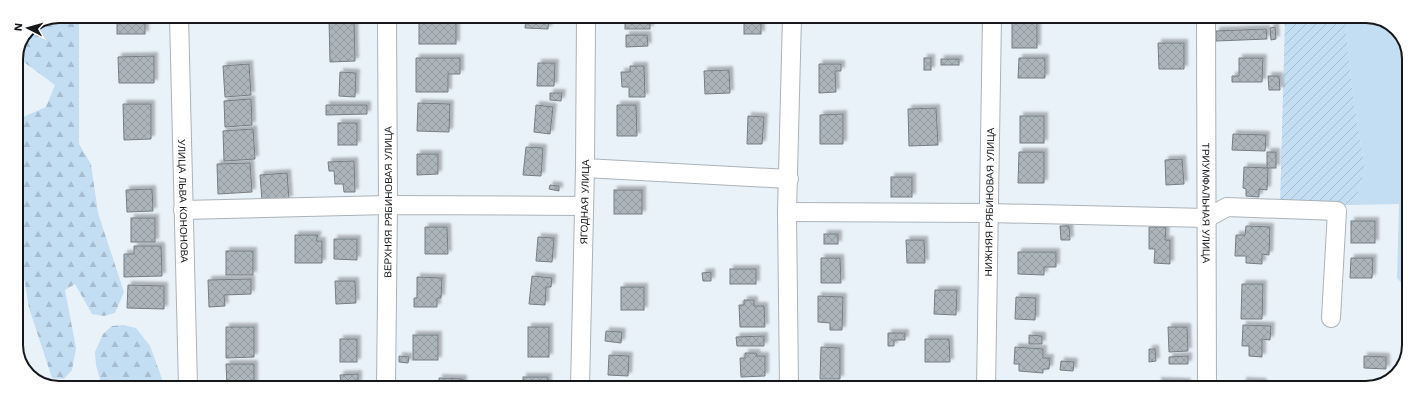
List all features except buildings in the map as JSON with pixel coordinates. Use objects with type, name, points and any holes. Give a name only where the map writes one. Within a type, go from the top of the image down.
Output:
[{"type":"street","name":"УЛИЦА ЛЬВА КОНОНОВА","points":[[179,23],[188,381]]},
{"type":"street","name":"ВЕРХНЯЯ РЯБИНОВАЯ УЛИЦА","points":[[386,381],[388,205],[387,23]]},
{"type":"street","name":"ЯГОДНАЯ УЛИЦА","points":[[580,381],[585,168],[586,23]]},
{"type":"street","points":[[789,381],[788,212],[792,23]]},
{"type":"street","name":"НИЖНЯЯ РЯБИНОВАЯ УЛИЦА","points":[[986,381],[992,23]]},
{"type":"street","name":"ТРИУМФАЛЬНАЯ УЛИЦА","points":[[1206,23],[1207,381]]},
{"type":"street","points":[[585,168],[789,179]]},
{"type":"street","points":[[183,210],[388,205],[584,206]]},
{"type":"street","points":[[788,212],[989,213],[1207,218],[1227,208],[1337,211],[1331,318]]},
{"type":"green space","points":[[59,23],[79,23],[79,144],[91,164],[98,213],[124,292],[115,313],[104,316],[92,314],[75,284],[65,290],[76,348],[72,370],[64,379],[52,378],[29,308],[23,272],[23,117],[46,107],[55,85],[23,61],[25,48],[48,48],[48,25]]},
{"type":"green space","points":[[1285,23],[1346,23],[1352,90],[1365,170],[1354,205],[1280,205]]},
{"type":"green space","points":[[1346,23],[1375,24],[1386,29],[1393,35],[1399,45],[1402,56],[1402,283],[1397,278],[1399,204],[1354,205],[1365,170],[1352,90]]},
{"type":"green space","points":[[124,325],[136,328],[150,346],[163,381],[100,381],[96,365],[95,352],[103,334],[112,326]]}]
